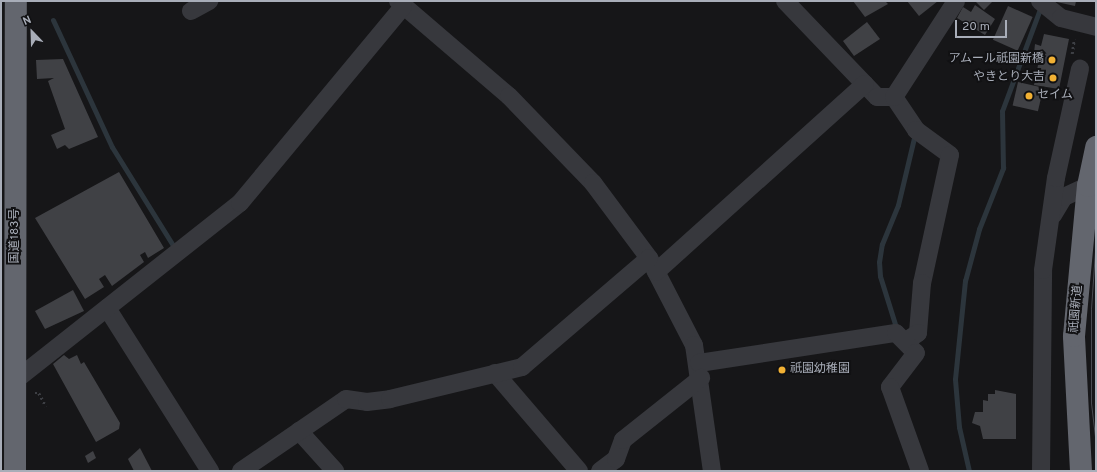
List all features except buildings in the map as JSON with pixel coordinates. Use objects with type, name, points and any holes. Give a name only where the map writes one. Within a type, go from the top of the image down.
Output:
[{"type":"highway","name":"国道183号","points":[[15,471],[17,379],[16,1]]},
{"type":"highway","name":"祇園新道","points":[[1081,471],[1074,336],[1088,186],[1096,147]]},
{"type":"street","points":[[191,11],[209,1]]},
{"type":"street","points":[[785,1],[877,97],[894,97]]},
{"type":"street","points":[[894,97],[956,1]]},
{"type":"street","points":[[1040,1],[1061,18],[1096,27]]},
{"type":"street","points":[[17,379],[240,203],[401,4],[509,96],[592,183],[652,265],[694,345],[700,371],[712,471]]},
{"type":"street","points":[[1041,471],[1044,270],[1050,221],[1080,69]]},
{"type":"street","points":[[241,471],[346,399],[367,402],[390,399],[522,367],[652,265],[865,84]]},
{"type":"street","points":[[894,97],[916,130],[950,155],[922,283],[918,333],[906,341]]},
{"type":"street","points":[[1050,221],[1064,197],[1088,186]]},
{"type":"street","points":[[107,308],[210,471]]},
{"type":"street","points":[[600,471],[616,459],[623,440],[700,371],[896,333],[906,341],[916,353],[890,387],[920,471]]},
{"type":"street","points":[[495,374],[579,471]]},
{"type":"street","points":[[299,431],[335,471]]},
{"type":"path","points":[[40,394],[46,406]]},
{"type":"waterway","points":[[969,471],[959,427],[955,379],[965,281],[979,229],[1003,168],[1002,111],[1040,9]]},
{"type":"waterway","points":[[53,20],[112,147],[174,247],[171,249]]},
{"type":"waterway","points":[[895,324],[880,276],[879,262],[882,244],[898,205],[914,138]]},
{"type":"tram line","points":[[1096,237],[1091,309],[1091,403],[1096,445]]},
{"type":"place","name":"アムール祇園新橋","points":[[1052,60]]},
{"type":"place","name":"やきとり大吉","points":[[1053,78]]},
{"type":"place","name":"セイム","points":[[1029,96]]},
{"type":"place","name":"祇園幼稚園","points":[[782,370]]}]
